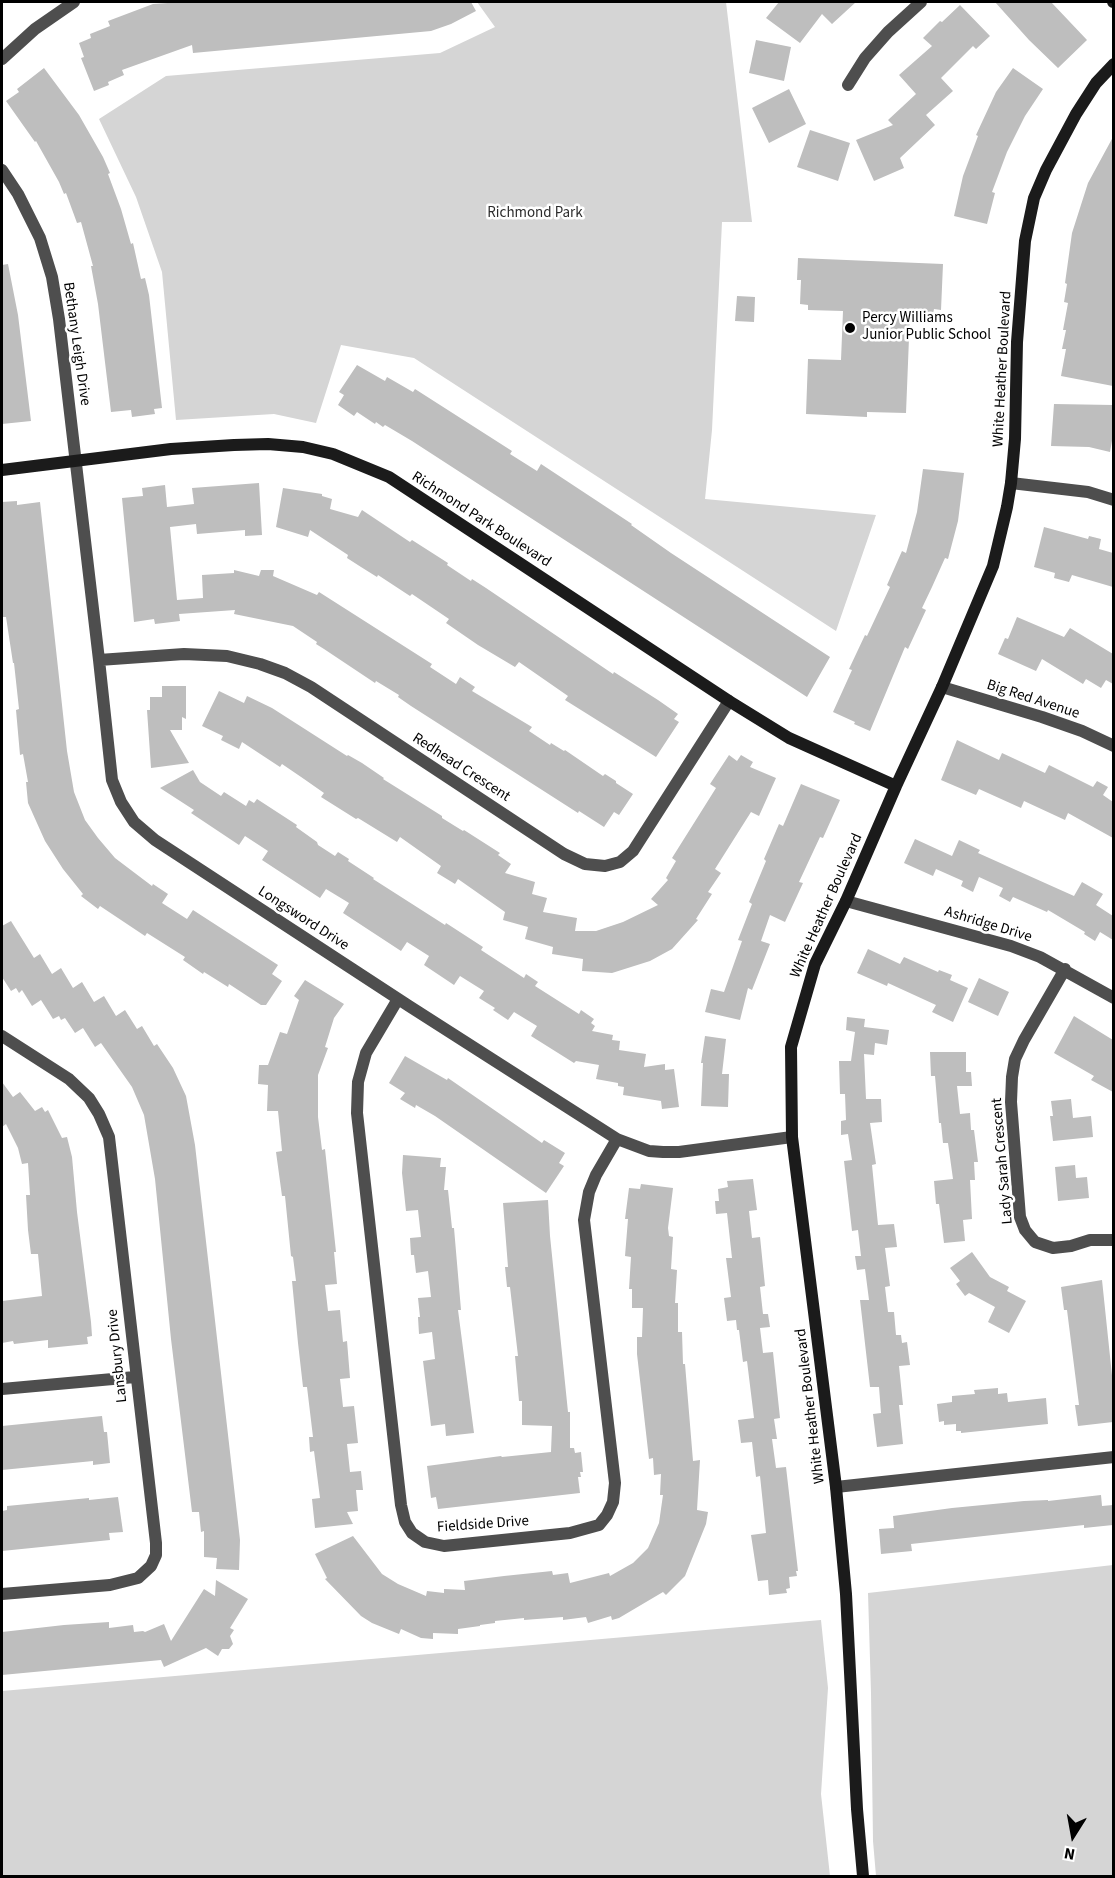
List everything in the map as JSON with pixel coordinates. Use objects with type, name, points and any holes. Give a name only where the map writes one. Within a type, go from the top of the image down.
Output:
[{"type":"street","points":[[2,59],[35,29],[74,2]]},
{"type":"street","points":[[848,85],[865,58],[921,2]]},
{"type":"street","name":"White Heather Boulevard","points":[[863,1876],[856,1809],[846,1594],[836,1487],[792,1137],[791,1047],[815,964],[846,901],[942,687],[993,566],[1011,483],[1015,439],[1017,342],[1025,241],[1035,198],[1046,170],[1076,114],[1096,82],[1113,63]]},
{"type":"street","name":"Bethany Leigh Drive","points":[[2,170],[18,194],[40,238],[52,277],[75,462]]},
{"type":"street","name":"Richmond Park Boulevard","points":[[2,470],[171,449],[234,445],[268,444],[303,447],[333,454],[389,477],[729,701],[789,738],[896,786]]},
{"type":"street","name":"Longsword Drive","points":[[75,462],[112,780],[121,802],[134,822],[155,840],[617,1139],[649,1151],[671,1152],[792,1137]]},
{"type":"street","points":[[1011,483],[1088,492],[1113,500]]},
{"type":"street","name":"Redhead Crescent","points":[[99,660],[184,654],[227,656],[260,664],[285,674],[311,687],[564,854],[585,864],[605,866],[621,862],[633,851],[729,701]]},
{"type":"street","name":"Big Red Avenue","points":[[942,687],[1042,717],[1082,731],[1113,746]]},
{"type":"street","name":"Ashridge Drive","points":[[846,901],[1011,946],[1065,969],[1113,998]]},
{"type":"street","name":"Lady Sarah Crescent","points":[[1065,969],[1015,1059],[1011,1102],[1020,1217],[1024,1230],[1035,1242],[1053,1248],[1071,1246],[1090,1240],[1113,1240]]},
{"type":"street","name":"Fieldside Drive","points":[[398,999],[366,1053],[358,1082],[357,1113],[401,1505],[405,1522],[412,1533],[424,1542],[444,1546],[570,1533],[599,1525],[607,1515],[613,1502],[615,1483],[584,1220],[589,1192],[617,1139]]},
{"type":"street","name":"Lansbury Drive","points":[[2,1036],[69,1079],[89,1098],[109,1137],[156,1555],[152,1566],[138,1578],[129,1581],[2,1594]]},
{"type":"street","points":[[2,1389],[135,1377]]},
{"type":"street","points":[[836,1487],[1113,1457]]},
{"type":"green space","name":"Richmond Park","points":[[477,2],[726,2],[752,222],[722,222],[712,430],[705,499],[876,515],[836,631],[414,358],[341,345],[316,423],[274,414],[176,420],[162,272],[136,197],[99,119],[166,76],[440,53],[495,27]]},
{"type":"green space","points":[[1113,1565],[1113,1876],[876,1876],[873,1841],[868,1593]]},
{"type":"green space","points":[[821,1620],[828,1688],[821,1794],[830,1876],[2,1876],[2,1691]]},
{"type":"building","points":[[182,2],[471,2],[476,11],[431,31],[193,53],[192,45],[122,70],[124,75],[94,91],[81,58],[84,57],[79,43],[91,38],[90,34],[110,26],[108,21],[153,4]]},
{"type":"building","points":[[779,2],[856,2],[832,24],[822,14],[800,43],[766,18]]},
{"type":"building","points":[[995,2],[1051,2],[1087,40],[1058,68]]},
{"type":"building","points":[[960,5],[990,36],[976,49],[973,46],[941,78],[953,91],[926,115],[935,125],[900,158],[904,168],[874,181],[856,140],[893,125],[888,120],[916,94],[899,75],[932,46],[923,38]]},
{"type":"building","points":[[756,40],[791,47],[784,81],[749,73]]},
{"type":"building","points":[[44,68],[79,115],[103,157],[131,244],[133,243],[141,279],[145,278],[162,408],[154,409],[155,414],[132,417],[131,410],[111,412],[91,266],[93,266],[81,222],[77,223],[66,193],[64,194],[36,141],[6,101],[19,92],[17,89]]},
{"type":"building","points":[[1013,68],[1043,89],[1025,116],[1007,152],[992,192],[995,193],[987,224],[954,216],[963,176],[978,136],[976,135],[996,92]]},
{"type":"building","points":[[789,89],[806,124],[769,143],[752,108]]},
{"type":"building","points":[[810,130],[850,143],[838,181],[797,167]]},
{"type":"building","points":[[1113,137],[1113,386],[1061,376],[1066,349],[1062,349],[1066,330],[1063,330],[1068,303],[1064,302],[1067,284],[1065,283],[1072,233],[1088,183]]},
{"type":"building","points":[[798,258],[943,264],[941,310],[934,309],[933,314],[910,313],[906,413],[867,412],[867,417],[806,414],[808,359],[841,360],[843,311],[808,310],[808,305],[800,304],[801,280],[797,280]]},
{"type":"building","points":[[8,264],[18,315],[31,421],[2,424],[2,265]]},
{"type":"building","points":[[737,296],[755,297],[754,322],[735,321]]},
{"type":"building","points":[[357,365],[385,381],[387,377],[413,392],[415,389],[512,451],[510,454],[537,471],[541,464],[632,524],[671,553],[830,657],[807,697],[412,441],[385,425],[383,427],[376,422],[375,424],[357,412],[354,416],[338,405],[344,395],[339,392]]},
{"type":"building","points":[[1054,404],[1113,405],[1113,435],[1110,452],[1089,447],[1051,446]]},
{"type":"building","points":[[923,469],[964,473],[958,521],[948,559],[945,558],[922,608],[926,610],[908,649],[905,647],[870,731],[833,712],[852,670],[849,669],[890,587],[887,585],[902,551],[906,553],[917,512]]},
{"type":"building","points":[[259,483],[262,535],[245,536],[245,530],[197,534],[196,524],[170,527],[177,600],[203,598],[202,575],[234,573],[234,570],[259,576],[261,570],[274,570],[273,576],[317,595],[319,592],[432,664],[430,667],[456,684],[460,677],[475,687],[472,691],[532,727],[529,731],[550,745],[551,743],[565,750],[603,776],[605,774],[616,781],[633,794],[619,815],[614,812],[604,827],[579,811],[578,813],[411,706],[398,697],[399,695],[376,681],[375,683],[293,626],[234,614],[235,610],[179,614],[180,621],[155,624],[154,619],[134,622],[122,498],[143,496],[142,488],[165,485],[167,507],[194,504],[192,488]]},
{"type":"building","points":[[283,488],[322,494],[332,499],[330,509],[358,517],[362,510],[410,542],[412,540],[448,563],[447,565],[486,588],[613,674],[614,672],[658,700],[678,714],[674,719],[679,722],[656,757],[565,700],[568,696],[519,662],[515,667],[478,645],[446,623],[449,619],[412,594],[410,596],[361,567],[347,558],[348,555],[310,530],[308,537],[276,527]]},
{"type":"building","points":[[17,501],[17,505],[40,502],[67,751],[74,792],[85,820],[115,858],[152,886],[153,884],[168,894],[162,903],[187,919],[193,910],[278,965],[272,974],[282,981],[266,1005],[261,1005],[229,984],[228,987],[204,972],[203,974],[183,960],[185,957],[147,933],[145,936],[100,906],[98,909],[81,896],[83,894],[45,841],[28,803],[26,782],[28,782],[23,754],[20,755],[16,710],[19,709],[14,663],[6,617],[2,617],[2,502]]},
{"type":"building","points":[[1044,527],[1088,539],[1089,536],[1101,539],[1099,549],[1113,553],[1113,587],[1072,575],[1069,582],[1054,578],[1055,573],[1034,567]]},
{"type":"building","points":[[1017,617],[1064,637],[1070,628],[1113,654],[1113,684],[1106,680],[1101,688],[1086,679],[1083,684],[1042,659],[1036,671],[998,654],[1005,638],[1008,639]]},
{"type":"building","points":[[162,686],[186,686],[186,719],[182,717],[182,730],[170,730],[189,763],[151,768],[147,710],[150,710],[150,697],[162,697]]},
{"type":"building","points":[[219,691],[244,703],[247,696],[272,708],[347,756],[362,763],[442,818],[500,853],[498,855],[511,864],[505,873],[535,882],[532,894],[547,898],[543,912],[577,918],[575,931],[596,931],[623,922],[658,905],[651,899],[668,880],[666,878],[676,861],[672,858],[716,788],[710,784],[729,755],[737,761],[741,755],[753,762],[750,767],[776,778],[759,816],[751,812],[715,869],[721,873],[708,892],[712,894],[696,919],[698,920],[672,949],[650,961],[612,973],[582,971],[583,959],[552,954],[553,947],[525,939],[528,927],[503,920],[505,912],[458,879],[455,884],[437,873],[441,866],[400,837],[397,842],[358,818],[356,819],[321,797],[324,793],[282,764],[280,767],[242,742],[239,749],[221,740],[223,736],[202,726]]},
{"type":"building","points":[[957,740],[999,760],[1002,753],[1045,773],[1049,765],[1093,787],[1097,781],[1108,787],[1103,795],[1113,802],[1113,838],[1068,813],[1065,820],[1024,801],[1021,808],[979,789],[976,795],[941,780]]},
{"type":"building","points":[[193,770],[200,782],[221,796],[224,792],[246,806],[249,800],[254,803],[257,799],[297,825],[296,827],[318,845],[335,856],[338,852],[373,879],[483,947],[481,950],[524,978],[526,974],[538,982],[535,986],[579,1014],[581,1010],[594,1019],[591,1023],[595,1026],[592,1031],[613,1035],[612,1040],[620,1041],[619,1050],[646,1054],[644,1067],[665,1064],[665,1070],[674,1069],[679,1107],[662,1109],[661,1101],[623,1095],[624,1087],[618,1086],[618,1083],[596,1079],[599,1065],[576,1061],[574,1063],[531,1036],[537,1026],[514,1012],[508,1020],[479,998],[484,991],[460,976],[454,985],[424,965],[429,956],[407,942],[401,951],[343,913],[349,903],[326,889],[320,898],[262,860],[268,851],[245,836],[239,845],[191,813],[194,810],[160,788]]},
{"type":"building","points":[[801,784],[840,800],[799,882],[803,883],[785,922],[770,915],[761,941],[770,944],[752,990],[748,988],[740,1020],[705,1012],[711,989],[724,992],[742,941],[738,940],[752,904],[749,902],[766,861],[764,859],[779,824],[783,826]]},
{"type":"building","points":[[915,839],[952,856],[959,840],[980,850],[978,853],[1074,896],[1082,882],[1103,894],[1096,905],[1113,916],[1113,940],[1100,932],[1095,941],[1084,934],[1085,932],[1048,910],[1047,912],[1013,897],[1010,902],[999,896],[1003,888],[979,877],[973,892],[961,886],[963,881],[936,869],[933,876],[904,863]]},
{"type":"building","points":[[11,921],[34,958],[40,954],[52,974],[61,968],[73,988],[82,982],[94,1002],[104,996],[116,1016],[125,1010],[137,1029],[142,1026],[154,1046],[157,1044],[173,1068],[186,1096],[195,1145],[240,1540],[239,1570],[216,1569],[217,1558],[204,1557],[204,1531],[201,1532],[199,1512],[192,1512],[155,1179],[144,1115],[132,1087],[101,1043],[95,1047],[83,1028],[75,1033],[65,1018],[61,1020],[59,1016],[53,1019],[41,1000],[32,1006],[22,990],[19,993],[16,988],[11,991],[2,977],[2,926]]},
{"type":"building","points":[[868,949],[900,964],[904,957],[938,972],[939,970],[952,975],[950,980],[968,988],[953,1022],[932,1012],[936,1005],[888,983],[887,986],[857,973]]},
{"type":"building","points":[[979,978],[1009,992],[998,1016],[968,1002]]},
{"type":"building","points":[[305,980],[344,1004],[334,1018],[325,1047],[328,1048],[318,1075],[318,1117],[322,1150],[325,1149],[336,1252],[334,1252],[337,1284],[325,1285],[328,1311],[340,1310],[343,1342],[347,1341],[350,1378],[340,1379],[343,1407],[354,1406],[358,1443],[347,1444],[350,1472],[361,1471],[363,1490],[356,1490],[358,1511],[347,1512],[353,1524],[315,1528],[312,1499],[320,1498],[314,1451],[310,1452],[309,1437],[313,1437],[307,1387],[303,1387],[298,1343],[292,1281],[296,1281],[285,1196],[282,1196],[276,1152],[282,1151],[278,1111],[267,1111],[268,1085],[258,1084],[259,1065],[268,1065],[280,1032],[287,1034],[299,1000],[294,996]]},
{"type":"building","points":[[1074,1016],[1113,1040],[1113,1092],[1091,1080],[1094,1076],[1054,1053]]},
{"type":"building","points":[[847,1017],[865,1019],[864,1027],[889,1030],[887,1045],[875,1043],[874,1055],[864,1054],[866,1099],[881,1099],[882,1122],[870,1123],[876,1164],[872,1165],[878,1225],[894,1224],[897,1247],[885,1248],[890,1286],[885,1287],[888,1312],[894,1312],[896,1335],[901,1335],[902,1343],[907,1342],[910,1365],[899,1366],[903,1405],[899,1405],[903,1444],[877,1447],[873,1414],[881,1413],[879,1387],[870,1387],[860,1300],[869,1300],[865,1269],[857,1270],[855,1256],[861,1256],[858,1230],[852,1231],[844,1161],[852,1160],[848,1134],[841,1135],[841,1121],[846,1120],[845,1094],[840,1094],[839,1061],[851,1061],[855,1032],[846,1030]]},
{"type":"building","points":[[705,1036],[726,1039],[722,1074],[729,1074],[728,1107],[701,1106],[703,1063],[701,1063]]},
{"type":"building","points":[[930,1052],[966,1052],[966,1072],[971,1072],[972,1086],[957,1086],[960,1114],[970,1113],[978,1162],[974,1162],[975,1180],[970,1180],[972,1219],[963,1220],[965,1241],[944,1243],[939,1204],[936,1204],[934,1181],[953,1179],[948,1143],[943,1143],[941,1123],[939,1123],[935,1076],[931,1076]]},
{"type":"building","points":[[405,1056],[447,1080],[448,1078],[542,1143],[544,1140],[565,1153],[559,1163],[564,1166],[546,1193],[435,1116],[400,1099],[405,1093],[389,1083]]},
{"type":"building","points":[[2,1082],[13,1097],[20,1092],[35,1111],[42,1107],[45,1112],[48,1110],[62,1138],[67,1137],[72,1157],[91,1322],[92,1336],[87,1337],[88,1344],[48,1348],[48,1340],[2,1343],[2,1301],[42,1296],[38,1254],[31,1254],[28,1230],[26,1195],[30,1195],[28,1163],[22,1164],[18,1148],[6,1124],[2,1127]]},
{"type":"building","points":[[1071,1099],[1073,1118],[1091,1116],[1093,1137],[1053,1141],[1051,1101]]},
{"type":"building","points":[[403,1155],[441,1158],[440,1167],[446,1167],[444,1190],[448,1190],[452,1228],[454,1228],[461,1310],[458,1310],[474,1433],[446,1436],[445,1424],[431,1426],[423,1361],[435,1359],[432,1332],[419,1334],[418,1298],[431,1297],[428,1271],[416,1273],[414,1255],[411,1255],[410,1238],[421,1237],[418,1210],[406,1211],[402,1173]]},
{"type":"building","points":[[1075,1165],[1076,1178],[1087,1177],[1089,1198],[1058,1201],[1055,1167]]},
{"type":"building","points":[[753,1179],[757,1210],[749,1211],[752,1238],[760,1237],[765,1286],[760,1287],[763,1314],[768,1314],[770,1327],[760,1328],[763,1353],[773,1352],[780,1418],[774,1419],[777,1439],[772,1439],[776,1468],[786,1467],[798,1571],[796,1571],[797,1576],[789,1577],[790,1588],[786,1589],[787,1593],[769,1595],[768,1580],[758,1581],[751,1535],[766,1533],[760,1476],[756,1477],[752,1442],[741,1443],[738,1420],[754,1418],[747,1361],[743,1362],[736,1320],[727,1321],[724,1298],[731,1297],[726,1258],[732,1258],[727,1213],[716,1214],[715,1201],[719,1201],[718,1189],[728,1187],[727,1181]]},
{"type":"building","points":[[641,1184],[673,1188],[668,1228],[669,1236],[673,1237],[671,1269],[677,1270],[675,1303],[678,1303],[678,1332],[682,1332],[693,1461],[700,1460],[697,1510],[708,1512],[706,1524],[685,1576],[666,1595],[663,1592],[612,1620],[611,1616],[588,1623],[586,1617],[563,1620],[563,1617],[495,1621],[495,1623],[458,1629],[458,1634],[433,1633],[433,1639],[421,1638],[401,1629],[399,1634],[372,1623],[361,1616],[325,1579],[327,1578],[315,1554],[353,1536],[382,1574],[426,1596],[427,1591],[444,1593],[444,1589],[465,1590],[464,1581],[504,1576],[552,1571],[553,1575],[568,1573],[570,1583],[609,1573],[610,1576],[633,1563],[648,1548],[659,1523],[663,1495],[660,1495],[661,1474],[654,1475],[653,1458],[649,1459],[637,1354],[637,1337],[642,1337],[643,1308],[632,1308],[632,1289],[629,1289],[631,1257],[625,1256],[628,1219],[625,1219],[629,1188],[640,1189]]},
{"type":"building","points":[[548,1200],[568,1412],[570,1412],[570,1448],[574,1448],[575,1453],[581,1452],[583,1472],[580,1472],[581,1477],[578,1477],[580,1493],[438,1509],[436,1497],[431,1498],[427,1466],[551,1452],[552,1426],[522,1425],[522,1401],[519,1401],[515,1356],[518,1356],[510,1287],[507,1287],[505,1267],[508,1267],[503,1203]]},
{"type":"building","points":[[972,1252],[990,1277],[1009,1287],[1007,1291],[1026,1301],[1009,1333],[988,1322],[995,1307],[969,1293],[965,1296],[956,1284],[960,1281],[950,1268]]},
{"type":"building","points":[[1102,1280],[1113,1385],[1113,1422],[1078,1426],[1075,1405],[1079,1405],[1067,1310],[1064,1310],[1061,1287]]},
{"type":"building","points":[[998,1388],[998,1394],[1007,1393],[1008,1402],[1046,1398],[1048,1424],[961,1433],[961,1431],[956,1431],[956,1424],[944,1425],[944,1421],[939,1422],[937,1404],[952,1402],[952,1396],[975,1394],[974,1390]]},
{"type":"building","points":[[102,1416],[104,1432],[107,1432],[110,1463],[93,1465],[93,1461],[2,1470],[2,1426]]},
{"type":"building","points":[[1101,1495],[1102,1506],[1113,1505],[1113,1525],[1084,1528],[1084,1525],[911,1544],[912,1551],[881,1554],[879,1529],[894,1528],[893,1516],[952,1508]]},
{"type":"building","points":[[118,1497],[123,1532],[109,1533],[110,1540],[2,1551],[2,1511],[7,1510],[7,1506]]},
{"type":"building","points":[[216,1580],[248,1599],[230,1628],[234,1630],[230,1636],[233,1644],[229,1649],[222,1649],[218,1656],[206,1648],[164,1667],[161,1660],[2,1675],[2,1632],[109,1622],[109,1628],[133,1625],[134,1632],[145,1632],[164,1624],[171,1641],[204,1589],[215,1596]]},
{"type":"place","name":"Percy Williams Junior Public School","points":[[850,328]]}]
